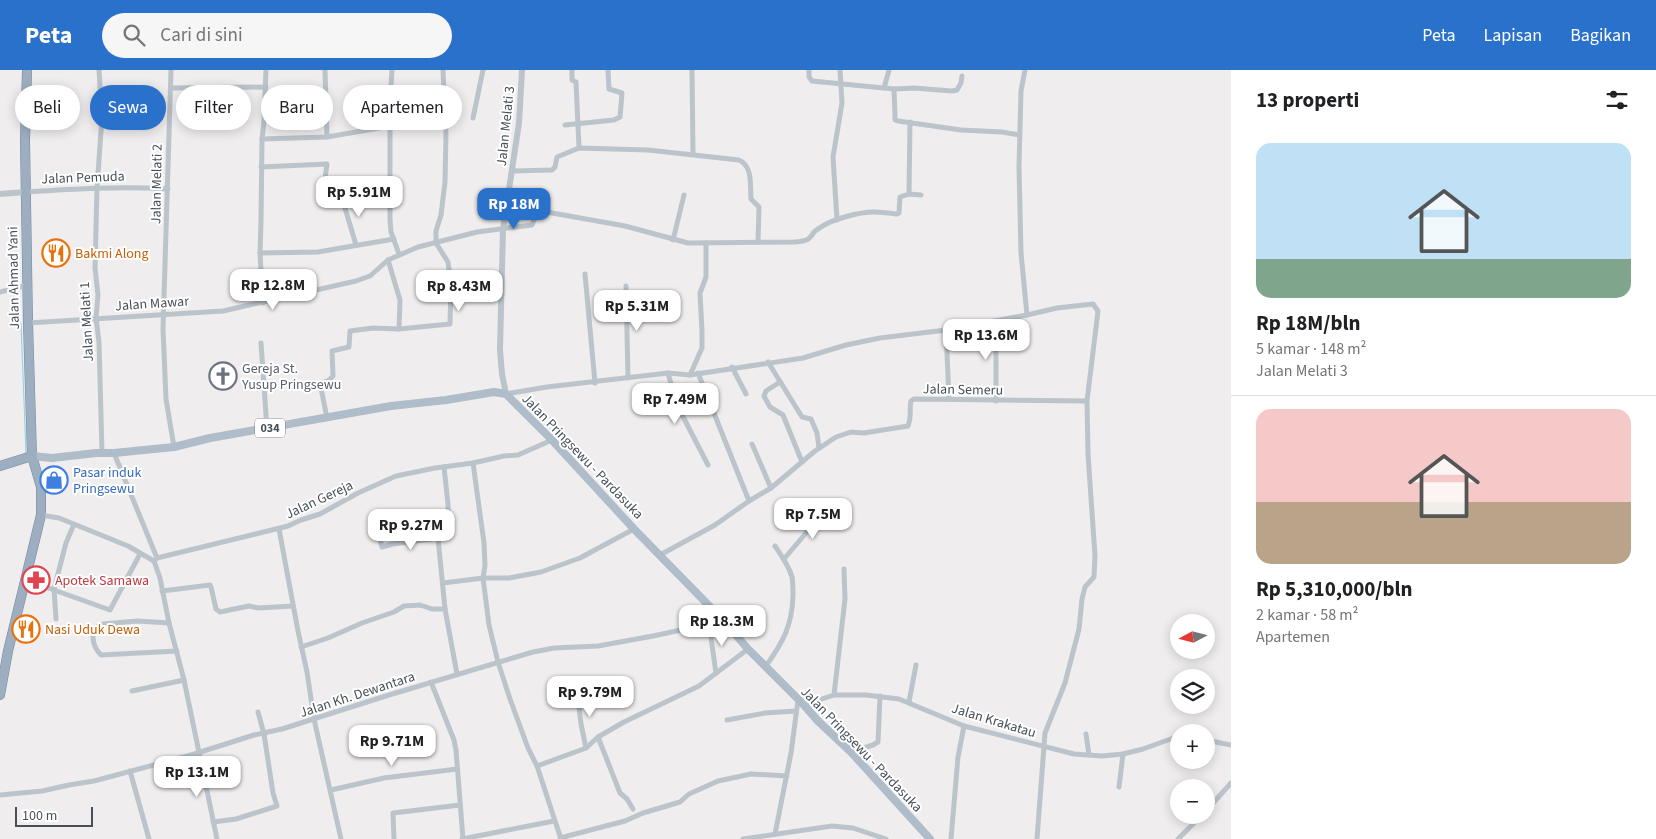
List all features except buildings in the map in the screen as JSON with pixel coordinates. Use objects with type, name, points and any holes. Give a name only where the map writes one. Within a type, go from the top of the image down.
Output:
[{"type":"highway","name":"Jalan Ahmad Yani","points":[[0,695],[4,649],[26,580],[41,515],[41,487],[32,456],[26,192],[27,70]]},
{"type":"highway","points":[[0,466],[32,456]]},
{"type":"main road","name":"Jalan Pringsewu - Pardasuka","points":[[32,456],[52,458],[174,447],[210,438],[391,406],[494,392],[506,394],[552,440],[823,727],[851,752],[930,839]]},
{"type":"street","name":"Jalan Melati 1","points":[[100,70],[102,117],[97,188],[95,268],[98,294],[96,318],[99,342],[102,453]]},
{"type":"street","name":"Jalan Melati 2","points":[[171,70],[164,314],[166,399],[174,447]]},
{"type":"street","points":[[266,70],[266,85]]},
{"type":"street","points":[[325,70],[327,137]]},
{"type":"street","points":[[391,85],[392,70]]},
{"type":"street","points":[[443,70],[444,85]]},
{"type":"street","points":[[473,118],[483,70]]},
{"type":"street","name":"Jalan Melati 3","points":[[506,394],[500,350],[504,229],[520,117],[522,70]]},
{"type":"street","points":[[572,70],[572,80],[576,82],[579,148]]},
{"type":"street","points":[[565,125],[588,121],[614,120],[620,117],[622,93],[610,89],[608,70]]},
{"type":"street","points":[[809,70],[809,77],[812,81],[894,89],[914,88],[952,91],[957,90],[962,84],[962,76]]},
{"type":"street","points":[[837,220],[833,157],[840,118],[842,84],[840,70]]},
{"type":"street","points":[[884,88],[889,70]]},
{"type":"street","points":[[1024,70],[1019,135],[1021,253],[1027,315]]},
{"type":"street","points":[[692,71],[694,154]]},
{"type":"street","points":[[171,88],[261,87]]},
{"type":"street","points":[[894,89],[896,120],[898,121],[960,130],[1002,132],[1019,135]]},
{"type":"street","points":[[909,194],[910,122]]},
{"type":"street","points":[[263,130],[260,253],[263,303]]},
{"type":"street","points":[[262,139],[327,137],[368,130]]},
{"type":"street","points":[[391,130],[391,232],[399,254]]},
{"type":"street","points":[[327,418],[320,383],[328,381],[333,376],[332,351],[349,346],[349,333],[352,330],[373,328],[399,329],[450,324],[451,284],[448,262],[436,243],[436,231],[443,200],[446,130]]},
{"type":"street","points":[[513,171],[552,170],[556,167],[557,157],[579,148],[648,150],[739,160],[744,162],[749,171],[751,199],[758,204],[760,210],[758,242]]},
{"type":"street","points":[[261,167],[327,164],[323,193],[325,196],[342,198],[390,196]]},
{"type":"street","name":"Jalan Pemuda","points":[[0,194],[97,188],[142,187],[168,189]]},
{"type":"street","points":[[684,195],[673,240],[706,244],[806,241],[810,239],[814,231],[837,220],[875,212],[897,214],[899,213],[900,196],[909,194],[921,195]]},
{"type":"street","points":[[342,198],[356,245]]},
{"type":"street","name":"Jalan Mawar","points":[[28,323],[222,311],[263,303],[370,276],[388,260],[418,247],[477,232],[532,225],[536,213],[541,211],[625,226],[673,240]]},
{"type":"street","points":[[260,253],[318,252],[394,239]]},
{"type":"street","points":[[690,375],[702,348],[700,293],[706,277],[706,244]]},
{"type":"street","points":[[388,260],[400,300],[399,329]]},
{"type":"street","points":[[584,274],[595,383]]},
{"type":"street","points":[[0,292],[28,286]]},
{"type":"street","points":[[626,286],[628,378]]},
{"type":"street","points":[[506,394],[547,387],[628,378],[668,374],[690,375],[732,367],[803,358],[846,345],[880,338],[946,330],[1057,308],[1093,304],[1096,306],[1098,311],[1087,401],[1088,454],[1095,556],[1094,577],[1085,587],[1078,629],[1065,683],[1048,721],[1045,733],[1037,839]]},
{"type":"street","points":[[996,321],[996,400]]},
{"type":"street","points":[[946,330],[949,399]]},
{"type":"street","points":[[261,344],[268,429]]},
{"type":"street","points":[[768,362],[802,417],[811,419],[820,448]]},
{"type":"street","points":[[732,367],[746,394]]},
{"type":"street","points":[[698,373],[749,501]]},
{"type":"street","points":[[668,374],[677,405],[708,465]]},
{"type":"street","points":[[780,382],[766,392],[764,396],[770,407],[784,415],[802,462]]},
{"type":"street","name":"Jalan Semeru","points":[[660,555],[715,525],[771,488],[836,437],[850,432],[864,433],[908,426],[911,400],[1087,401]]},
{"type":"street","name":"Jalan Gereja","points":[[156,560],[200,547],[279,529],[320,514],[358,493],[396,476],[518,455],[552,440]]},
{"type":"street","points":[[752,444],[771,488]]},
{"type":"street","points":[[114,453],[156,560],[200,752],[217,839]]},
{"type":"street","points":[[473,463],[484,542],[485,564],[483,578],[489,625],[498,662],[528,748],[537,766],[561,838],[625,821],[643,813],[680,802],[689,794],[718,781],[751,774],[787,776]]},
{"type":"street","points":[[444,467],[448,512],[438,538],[445,610],[457,674]]},
{"type":"street","points":[[784,559],[817,520],[835,510]]},
{"type":"street","points":[[41,515],[59,518],[128,546],[140,554],[156,560]]},
{"type":"street","points":[[374,520],[382,547],[438,538]]},
{"type":"street","points":[[56,619],[54,589],[66,544],[74,524]]},
{"type":"street","points":[[279,529],[307,672],[314,719],[341,839]]},
{"type":"street","points":[[443,583],[483,578],[509,578],[541,572],[580,558],[634,529]]},
{"type":"street","points":[[766,666],[781,644],[788,629],[792,609],[792,577],[784,559],[775,546]]},
{"type":"street","points":[[26,580],[110,610],[140,554]]},
{"type":"street","points":[[834,695],[845,599],[844,568]]},
{"type":"street","points":[[162,591],[210,586],[216,610],[220,612],[249,606],[258,608],[294,606]]},
{"type":"street","points":[[301,647],[394,612],[404,606],[420,606],[445,610]]},
{"type":"street","name":"Jalan Kh. Dewantara","points":[[0,795],[42,791],[130,772],[254,735],[264,734],[457,674],[544,650],[598,646],[708,624],[722,619]]},
{"type":"street","points":[[169,623],[137,621],[98,625],[94,632],[93,643],[101,654],[177,651]]},
{"type":"street","points":[[708,624],[716,673]]},
{"type":"street","points":[[537,766],[586,748],[598,737],[624,722],[699,686],[748,649]]},
{"type":"street","points":[[909,702],[916,666]]},
{"type":"street","points":[[132,691],[184,680]]},
{"type":"street","points":[[431,682],[454,740],[463,839],[554,821]]},
{"type":"street","points":[[577,690],[586,748]]},
{"type":"street","name":"Jalan Krakatau","points":[[801,702],[834,695],[880,696],[909,702],[964,726],[1074,754],[1102,756],[1123,754],[1170,739]]},
{"type":"street","points":[[851,752],[878,742],[880,696]]},
{"type":"street","points":[[775,834],[787,776],[796,711],[801,702]]},
{"type":"street","points":[[726,720],[765,713],[796,711]]},
{"type":"street","points":[[213,822],[236,819],[277,806],[269,773],[264,734],[258,712]]},
{"type":"street","points":[[951,839],[958,757],[964,726]]},
{"type":"street","points":[[1086,734],[1089,754]]},
{"type":"street","points":[[598,737],[620,792],[633,809]]},
{"type":"street","points":[[1215,742],[1231,745]]},
{"type":"street","points":[[1119,787],[1123,754]]},
{"type":"street","points":[[331,790],[384,778],[457,769]]},
{"type":"street","points":[[130,772],[149,839]]},
{"type":"street","points":[[1215,801],[1231,783]]},
{"type":"street","points":[[394,839],[393,814],[460,805]]},
{"type":"street","points":[[1178,839],[1193,824]]},
{"type":"street","points":[[743,839],[818,827],[841,826],[886,839]]},
{"type":"waterway","points":[[21,323],[26,453]]},
{"type":"place","name":"Bakmi Along","points":[[56,253]]},
{"type":"place","name":"Gereja St. Yusup Pringsewu","points":[[223,376]]},
{"type":"place","name":"Pasar induk Pringsewu","points":[[54,480]]},
{"type":"place","name":"Apotek Samawa","points":[[36,580]]},
{"type":"place","name":"Nasi Uduk Dewa","points":[[26,629]]}]
